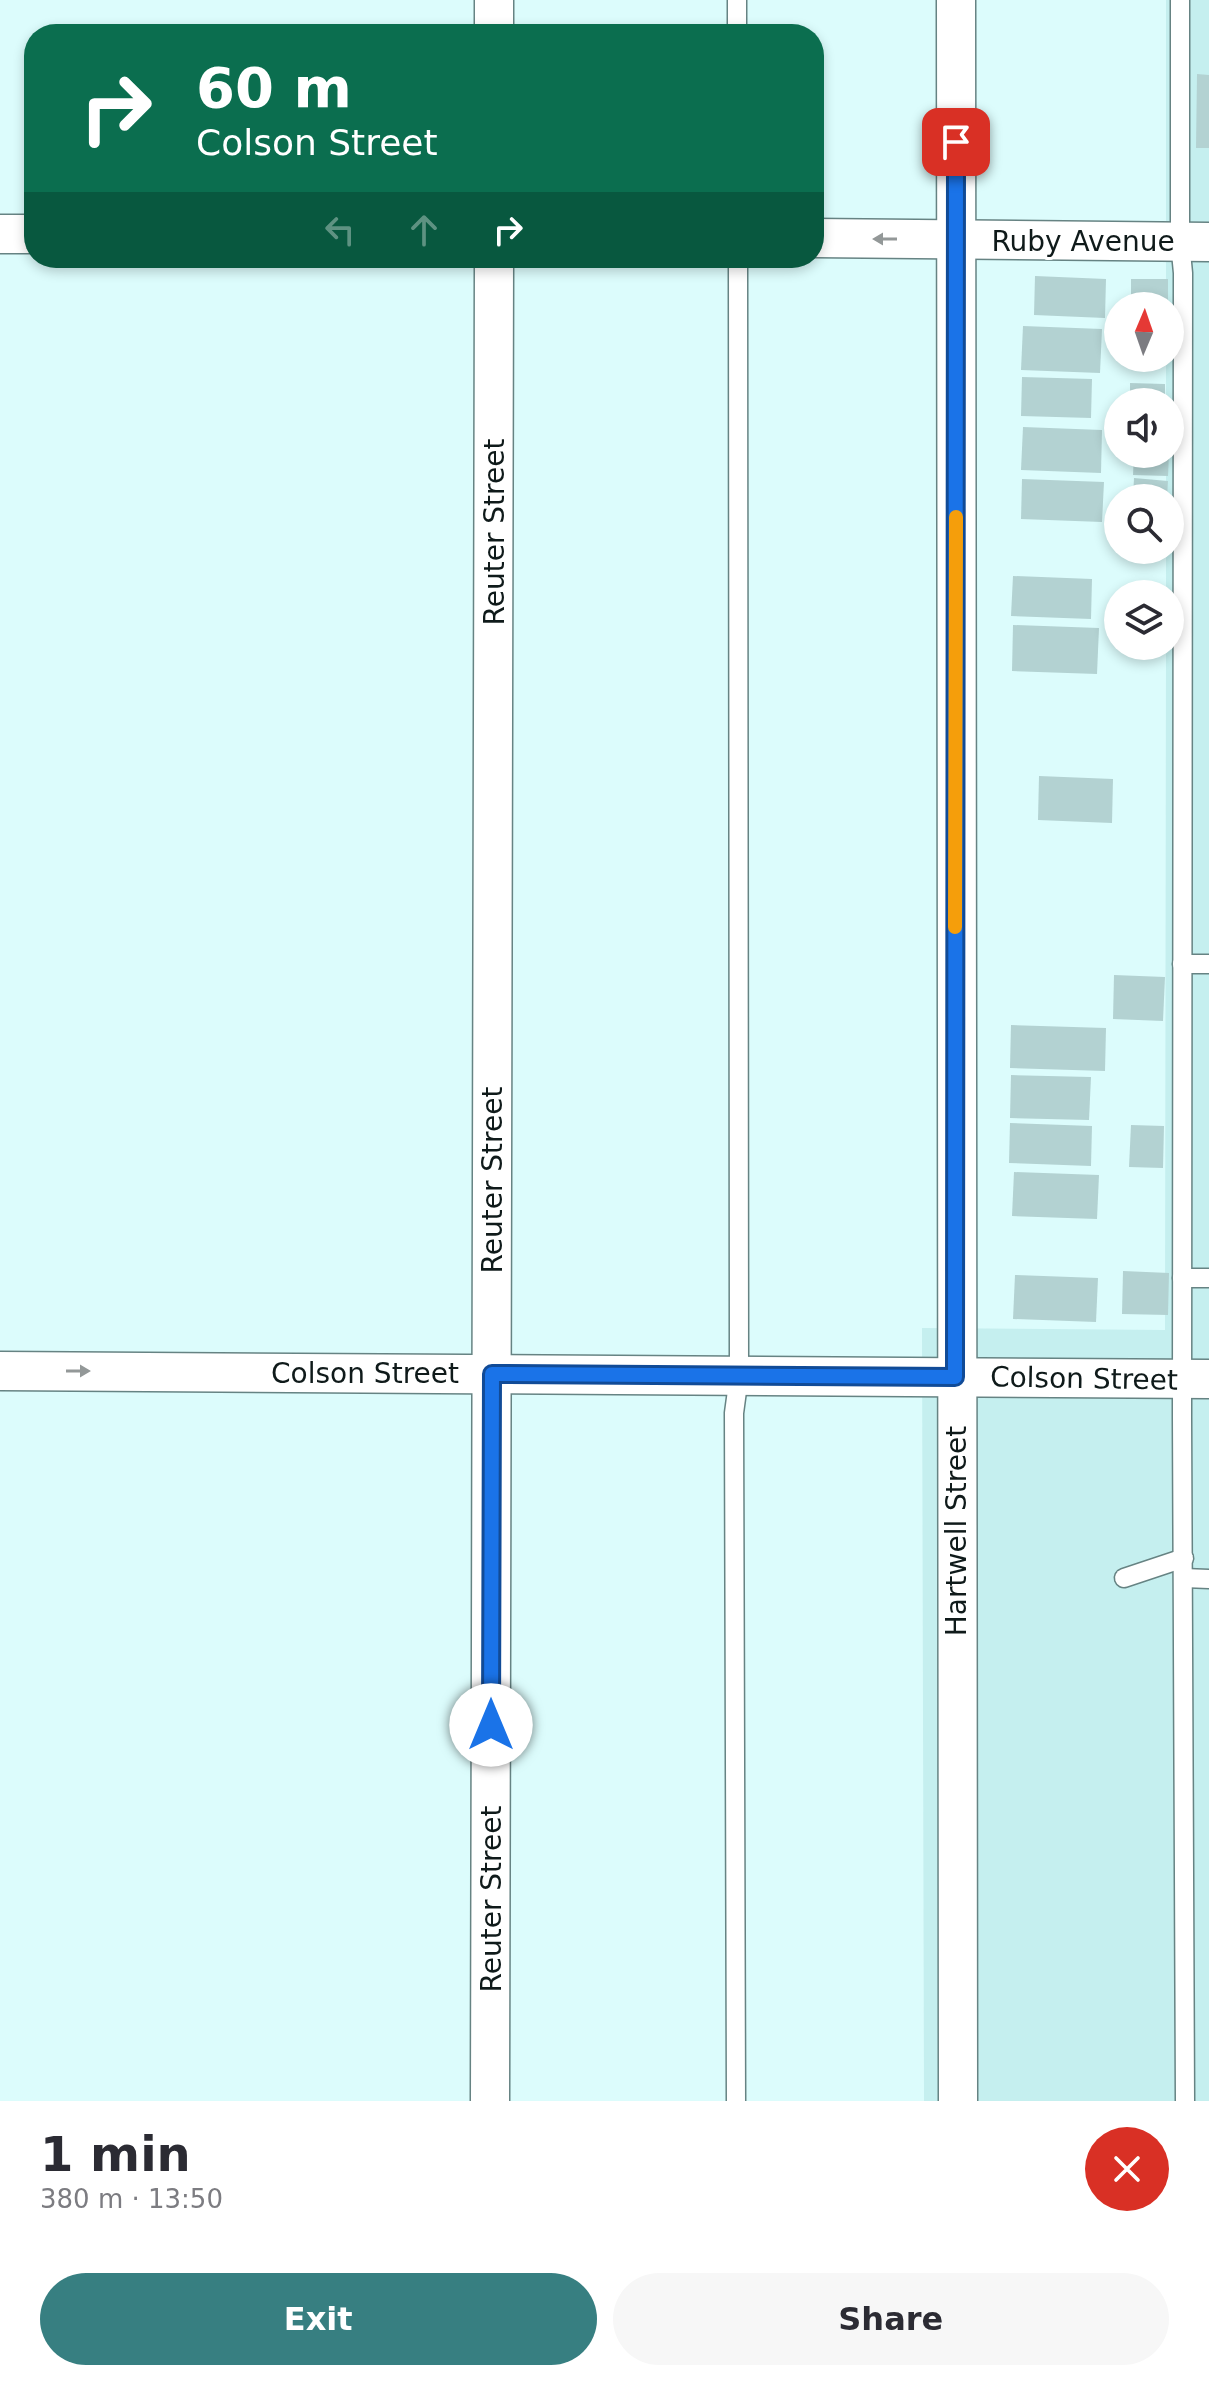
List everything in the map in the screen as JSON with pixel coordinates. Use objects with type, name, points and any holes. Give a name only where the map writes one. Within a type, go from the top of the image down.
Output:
[{"type":"street","points":[[494,0],[494,24]]},
{"type":"street","name":"Hartwell Street","points":[[956,0],[958,2101]]},
{"type":"street","points":[[0,234],[24,234]]},
{"type":"street","name":"Ruby Avenue","points":[[824,238],[1194,242]]},
{"type":"street","name":"Reuter Street","points":[[490,2101],[494,268]]},
{"type":"street","name":"Colson Street","points":[[0,1371],[1196,1379]]},
{"type":"lane","points":[[737,0],[737,24]]},
{"type":"lane","points":[[1180,0],[1194,242],[1183,273],[1182,1278],[1196,1379],[1184,1558],[1185,2101]]},
{"type":"lane","points":[[736,2101],[734,1413],[739,1376],[738,268]]},
{"type":"lane","points":[[1182,964],[1209,964]]},
{"type":"lane","points":[[1182,1278],[1209,1278]]},
{"type":"lane","points":[[1124,1578],[1184,1558]]},
{"type":"lane","points":[[1184,1578],[1209,1579]]},
{"type":"shaded area","points":[[1166,0],[1209,0],[1209,2101],[924,2101],[922,1328],[1165,1330],[1166,660],[1184,660],[1184,580],[1166,580],[1166,564],[1184,564],[1184,484],[1166,484],[1166,468],[1184,468],[1184,388],[1166,388],[1166,372],[1184,372],[1184,292],[1166,292]]},
{"type":"building","points":[[1197,74],[1209,75],[1209,148],[1196,148]]},
{"type":"building","points":[[1035,276],[1106,279],[1104,318],[1034,315]]},
{"type":"building","points":[[1131,279],[1168,279],[1168,292],[1131,292]]},
{"type":"building","points":[[1023,326],[1102,329],[1100,373],[1021,370]]},
{"type":"building","points":[[1022,377],[1092,379],[1091,418],[1021,416]]},
{"type":"building","points":[[1130,383],[1165,384],[1165,388],[1130,388]]},
{"type":"building","points":[[1023,427],[1102,430],[1101,473],[1021,470]]},
{"type":"building","points":[[1133,468],[1168,468],[1168,476],[1133,475]]},
{"type":"building","points":[[1134,478],[1168,481],[1168,484],[1134,484]]},
{"type":"building","points":[[1022,479],[1104,482],[1102,522],[1021,519]]},
{"type":"building","points":[[1013,576],[1092,579],[1091,619],[1011,616]]},
{"type":"building","points":[[1013,625],[1099,628],[1097,674],[1012,671]]},
{"type":"building","points":[[1039,776],[1113,779],[1112,823],[1038,820]]},
{"type":"building","points":[[1114,975],[1165,977],[1163,1021],[1113,1019]]},
{"type":"building","points":[[1011,1025],[1106,1028],[1105,1071],[1010,1068]]},
{"type":"building","points":[[1011,1075],[1091,1077],[1089,1120],[1010,1118]]},
{"type":"building","points":[[1010,1123],[1092,1126],[1091,1166],[1009,1163]]},
{"type":"building","points":[[1131,1125],[1164,1126],[1163,1168],[1129,1167]]},
{"type":"building","points":[[1014,1172],[1099,1175],[1097,1219],[1012,1216]]},
{"type":"building","points":[[1123,1271],[1169,1273],[1168,1315],[1122,1314]]},
{"type":"building","points":[[1015,1275],[1098,1278],[1096,1322],[1013,1319]]},
{"type":"slow traffic","points":[[955,927],[956,517]]},
{"type":"route","points":[[491,1725],[492,1374],[955,1377],[956,142]]}]
